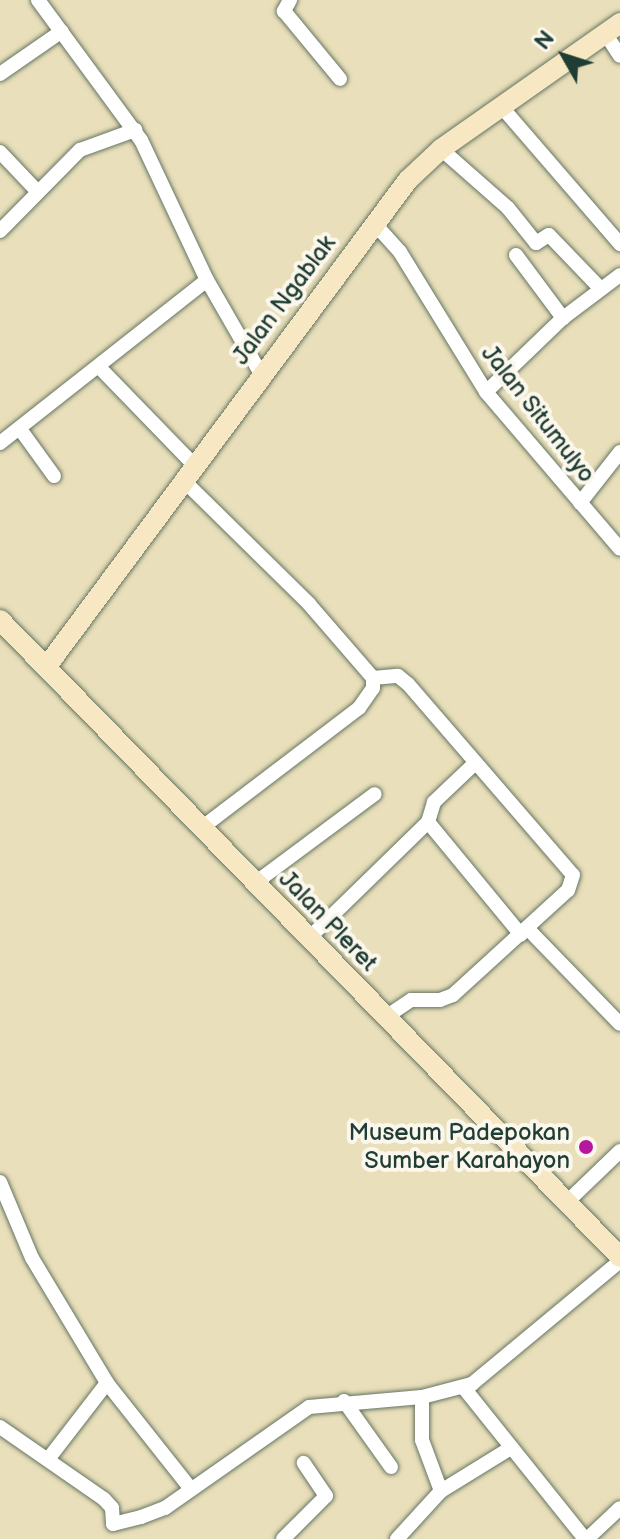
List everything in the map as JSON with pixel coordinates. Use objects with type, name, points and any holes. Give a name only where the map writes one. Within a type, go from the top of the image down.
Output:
[{"type":"main road","name":"Jalan Ngablak","points":[[47,666],[374,223],[441,149],[613,28]]},
{"type":"main road","name":"Jalan Pleret","points":[[0,620],[204,826],[308,939],[620,1259]]},
{"type":"street","points":[[38,0],[135,130],[207,280],[261,374]]},
{"type":"street","points":[[290,0],[284,11],[340,79]]},
{"type":"street","points":[[613,28],[620,56]]},
{"type":"street","points":[[0,74],[62,31]]},
{"type":"street","points":[[500,105],[620,244]]},
{"type":"street","points":[[0,231],[36,190],[89,144],[135,130]]},
{"type":"street","points":[[441,149],[508,208],[536,243],[549,235],[601,289]]},
{"type":"street","points":[[0,152],[36,190]]},
{"type":"street","name":"Jalan Situmulyo","points":[[374,223],[400,252],[486,392],[620,549]]},
{"type":"street","points":[[516,255],[563,318]]},
{"type":"street","points":[[486,392],[563,318],[620,275]]},
{"type":"street","points":[[0,443],[100,368],[207,280]]},
{"type":"street","points":[[100,368],[189,473],[373,678],[373,688],[359,708],[204,826]]},
{"type":"street","points":[[20,429],[54,476]]},
{"type":"street","points":[[580,503],[620,452]]},
{"type":"street","points":[[373,678],[398,676],[408,684],[573,875],[568,890],[453,995],[440,1000],[411,1000],[384,1018]]},
{"type":"street","points":[[308,939],[428,822],[434,802],[474,764]]},
{"type":"street","points":[[255,883],[375,794]]},
{"type":"street","points":[[428,822],[524,932],[620,1024]]},
{"type":"street","points":[[566,1203],[620,1151]]},
{"type":"street","points":[[0,1182],[32,1258],[107,1383],[191,1489]]},
{"type":"street","points":[[113,1524],[155,1513],[301,1411],[344,1401],[422,1397],[464,1388],[493,1370],[620,1259]]},
{"type":"street","points":[[49,1458],[107,1383]]},
{"type":"street","points":[[464,1388],[509,1449],[586,1539],[620,1508]]},
{"type":"street","points":[[422,1397],[422,1440],[441,1491]]},
{"type":"street","points":[[344,1401],[391,1467]]},
{"type":"street","points":[[0,1427],[49,1458],[104,1499],[112,1508],[110,1539]]},
{"type":"street","points":[[397,1539],[441,1491],[509,1449]]},
{"type":"street","points":[[283,1539],[326,1496],[304,1463]]},
{"type":"place","name":"Museum Padepokan Sumber Karahayon","points":[[586,1147]]}]
